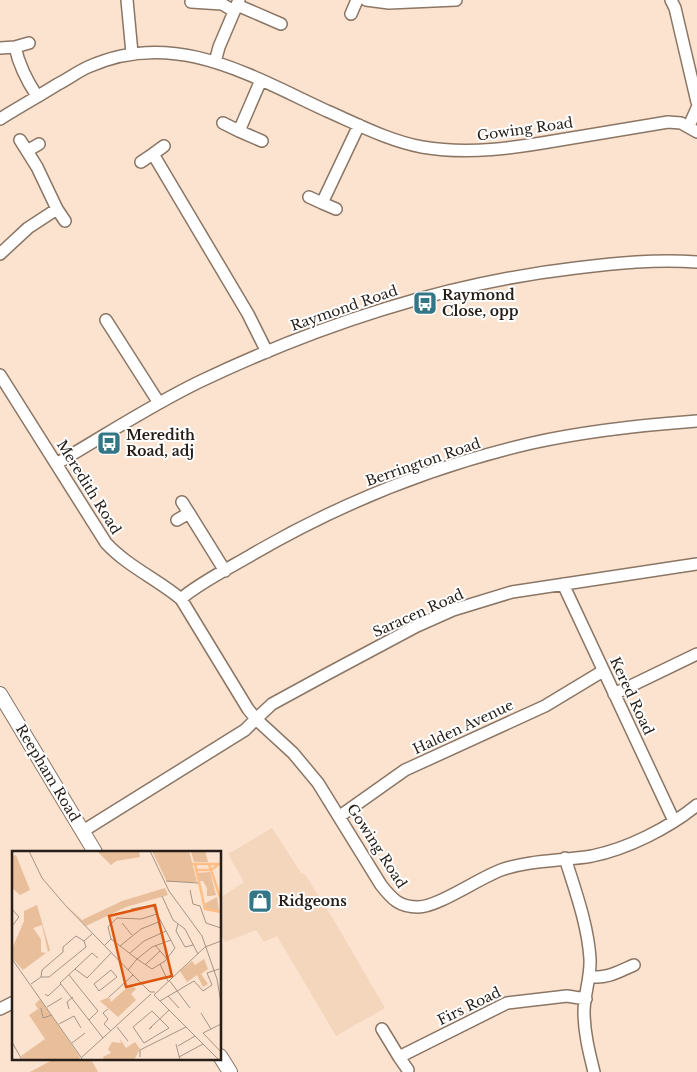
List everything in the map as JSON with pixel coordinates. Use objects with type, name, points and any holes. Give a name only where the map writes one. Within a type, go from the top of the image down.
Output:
[{"type":"street","points":[[127,0],[132,53]]},
{"type":"street","points":[[351,14],[357,0]]},
{"type":"street","points":[[366,0],[389,4],[456,0]]},
{"type":"street","points":[[671,0],[675,8],[697,102]]},
{"type":"street","points":[[191,2],[237,5],[281,24]]},
{"type":"street","points":[[215,62],[219,47],[237,5]]},
{"type":"street","points":[[0,48],[30,43]]},
{"type":"street","points":[[15,47],[17,58],[37,96]]},
{"type":"street","name":"Gowing Road","points":[[0,119],[87,67],[132,53],[157,52],[182,53],[215,62],[261,80],[391,139],[420,147],[451,151],[516,148],[668,122],[682,123],[693,129]]},
{"type":"street","points":[[239,131],[261,80]]},
{"type":"street","points":[[693,129],[697,108]]},
{"type":"street","points":[[223,124],[262,141]]},
{"type":"street","points":[[322,203],[359,125]]},
{"type":"street","points":[[20,140],[37,167],[57,210],[65,221]]},
{"type":"street","points":[[27,151],[39,144]]},
{"type":"street","points":[[141,162],[164,146]]},
{"type":"street","points":[[153,154],[192,221],[190,230],[205,255],[214,256],[248,314],[266,352]]},
{"type":"street","points":[[309,197],[336,209]]},
{"type":"street","points":[[0,254],[28,228],[57,210]]},
{"type":"street","name":"Raymond Road","points":[[56,464],[158,403],[200,381],[266,352],[351,320],[476,284],[535,273],[658,260],[697,262]]},
{"type":"street","points":[[106,320],[158,403]]},
{"type":"street","name":"Meredith Road","points":[[0,374],[106,543],[116,554],[181,599],[256,719]]},
{"type":"street","name":"Berrington Road","points":[[181,599],[298,528],[352,503],[410,480],[533,443],[612,430],[697,421]]},
{"type":"street","points":[[182,502],[225,571]]},
{"type":"street","points":[[177,520],[189,513]]},
{"type":"street","name":"Saracen Road","points":[[256,719],[272,704],[319,678],[417,626],[454,610],[512,592],[697,564]]},
{"type":"street","name":"Kered Road","points":[[563,584],[674,821]]},
{"type":"street","points":[[614,694],[697,654]]},
{"type":"street","name":"Halden Avenue","points":[[340,816],[405,770],[544,706],[603,671]]},
{"type":"street","name":"Reepham Road","points":[[0,694],[95,851]]},
{"type":"street","points":[[83,831],[246,730],[256,719]]},
{"type":"street","name":"Gowing Road","points":[[256,719],[293,753],[318,783],[381,885],[396,902],[408,906],[432,905],[503,869],[565,858],[592,856],[618,848],[645,838],[697,805]]},
{"type":"street","points":[[565,858],[587,936],[590,957],[590,976],[584,1010],[587,1043],[594,1072]]},
{"type":"street","points":[[590,976],[598,978],[607,976],[634,965]]},
{"type":"street","name":"Firs Road","points":[[400,1057],[507,1003],[567,996],[586,998]]},
{"type":"street","points":[[0,1009],[12,1003]]},
{"type":"street","points":[[382,1029],[408,1070]]},
{"type":"street","points":[[221,1058],[230,1072]]},
{"type":"shaded area","points":[[272,828],[301,873],[305,874],[385,1008],[336,1036],[277,936],[264,942],[256,930],[225,942],[221,935],[221,897],[244,882],[228,854]]},
{"type":"shaded area","points":[[52,1060],[91,1060],[98,1072],[30,1072]]},
{"type":"place","name":"Raymond Close, opp","points":[[425,303]]},
{"type":"place","name":"Meredith Road, adj","points":[[109,443]]},
{"type":"place","name":"Ridgeons","points":[[260,901]]}]
